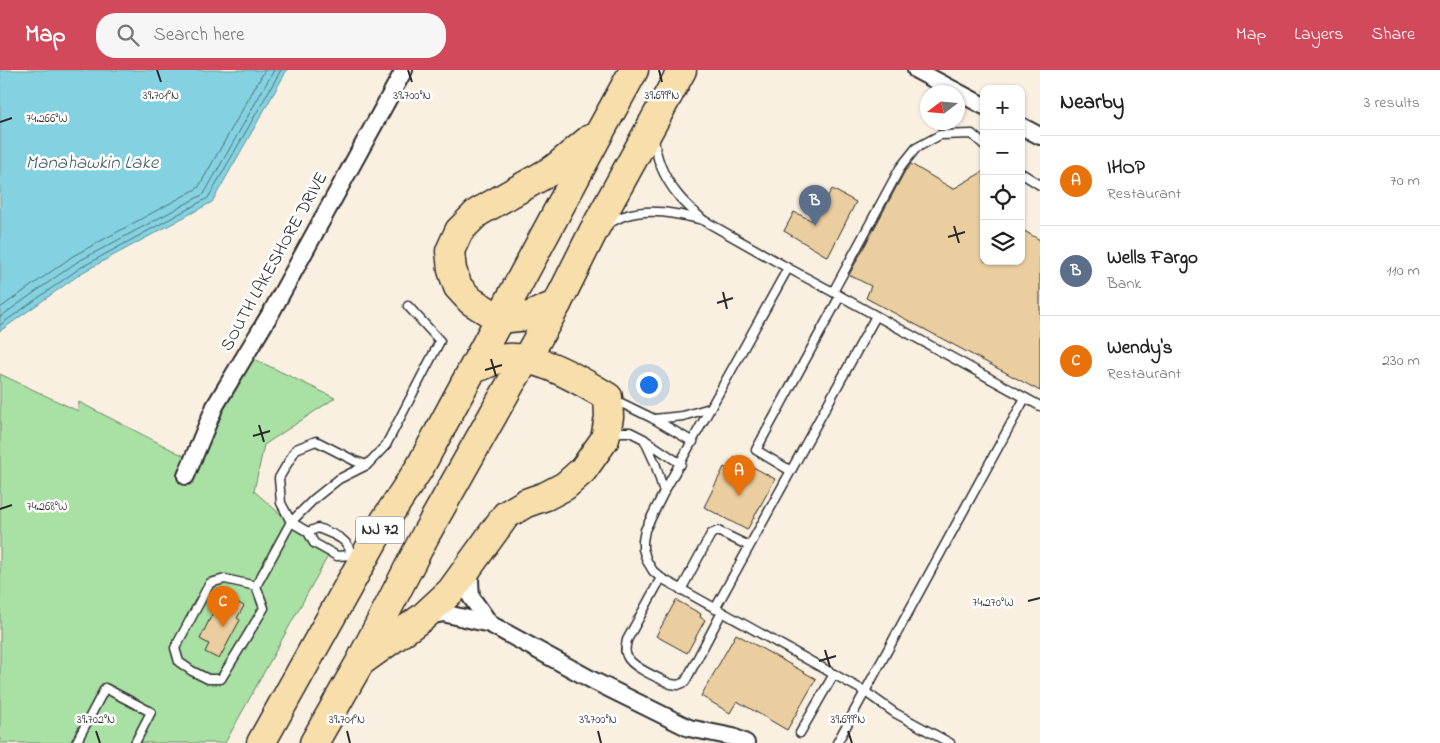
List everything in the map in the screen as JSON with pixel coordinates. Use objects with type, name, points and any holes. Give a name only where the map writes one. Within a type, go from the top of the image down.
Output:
[{"type":"highway","name":"NJ 72","points":[[261,743],[357,558],[384,522],[420,467],[634,70]]},
{"type":"highway","name":"NJ 72","points":[[314,743],[359,664],[422,541],[511,383],[528,358],[593,232],[682,70]]},
{"type":"highway","points":[[557,304],[529,316],[500,319],[471,301],[458,287],[452,270],[450,251],[459,231],[476,213],[554,169],[600,130]]},
{"type":"highway","points":[[359,664],[423,617],[451,591],[506,515],[526,503],[546,496],[565,486],[583,470],[604,439],[610,417],[608,397],[568,374],[528,358],[501,359],[474,369]]},
{"type":"street","name":"SOUTH LAKESHORE DRIVE","points":[[186,476],[215,406],[272,311],[404,70]]},
{"type":"street","points":[[916,70],[980,104]]},
{"type":"street","points":[[1025,128],[1040,136]]},
{"type":"street","points":[[472,561],[471,596],[490,624]]},
{"type":"street","points":[[423,617],[443,613],[490,624],[594,681],[689,728],[732,737],[746,743]]},
{"type":"lane","points":[[653,124],[655,150],[663,172],[678,196],[703,220],[1040,406]]},
{"type":"lane","points":[[791,471],[756,450],[900,168],[916,148],[940,135],[972,134],[980,141]]},
{"type":"lane","points":[[1024,175],[1040,185]]},
{"type":"lane","points":[[593,232],[624,216],[645,213],[669,212],[703,220]]},
{"type":"lane","points":[[788,268],[664,492],[645,530],[643,549],[647,561],[653,572],[661,578],[864,691],[895,712],[950,743]]},
{"type":"lane","points":[[256,586],[225,579],[210,583],[175,648],[180,662],[208,679],[221,679],[264,608],[256,586],[291,522],[314,499],[339,480],[367,465],[386,445],[440,341],[408,306]]},
{"type":"lane","points":[[661,578],[627,640],[626,656],[631,663],[671,684],[678,685],[685,682],[749,546],[876,316]]},
{"type":"lane","points":[[608,397],[654,419],[693,442]]},
{"type":"lane","points":[[837,743],[1025,398]]},
{"type":"lane","points":[[654,419],[682,416],[710,408]]},
{"type":"lane","points":[[604,439],[620,432],[630,432],[644,439],[681,464]]},
{"type":"lane","points":[[644,439],[655,463],[664,492]]},
{"type":"lane","points":[[357,558],[337,556],[314,543],[308,532],[291,522],[281,503],[279,478],[296,449],[316,441],[367,465]]},
{"type":"lane","points":[[308,532],[318,528],[341,538],[357,558]]},
{"type":"lane","points":[[681,590],[711,534],[714,532],[718,531],[749,546]]},
{"type":"lane","points":[[800,733],[834,674]]},
{"type":"lane","points":[[76,743],[105,688],[152,712],[135,743]]},
{"type":"green space","points":[[246,355],[335,398],[264,445],[254,491],[328,556],[225,743],[0,743],[0,374],[78,411],[79,402],[190,459]]},
{"type":"water","name":"Manahawkin Lake","points":[[0,70],[287,70],[212,202],[83,272],[0,331]]},
{"type":"building","points":[[911,164],[953,189],[980,173],[980,265],[1025,265],[1025,231],[1040,240],[1040,391],[866,298],[871,286],[849,275],[905,171]]},
{"type":"building","points":[[832,189],[856,202],[828,257],[784,231],[794,212],[813,221]]},
{"type":"building","points":[[735,457],[775,479],[747,530],[704,507],[724,467],[727,469]]},
{"type":"building","points":[[222,594],[244,606],[237,618],[240,620],[219,659],[205,652],[209,644],[200,639]]},
{"type":"building","points":[[676,600],[701,614],[700,617],[705,620],[687,653],[656,636]]},
{"type":"building","points":[[736,634],[816,679],[787,730],[737,701],[730,713],[701,696]]},
{"type":"place","name":"Wells Fargo","points":[[815,226]]},
{"type":"place","name":"IHOP","points":[[739,496]]},
{"type":"place","name":"Wendy's","points":[[223,627]]}]
